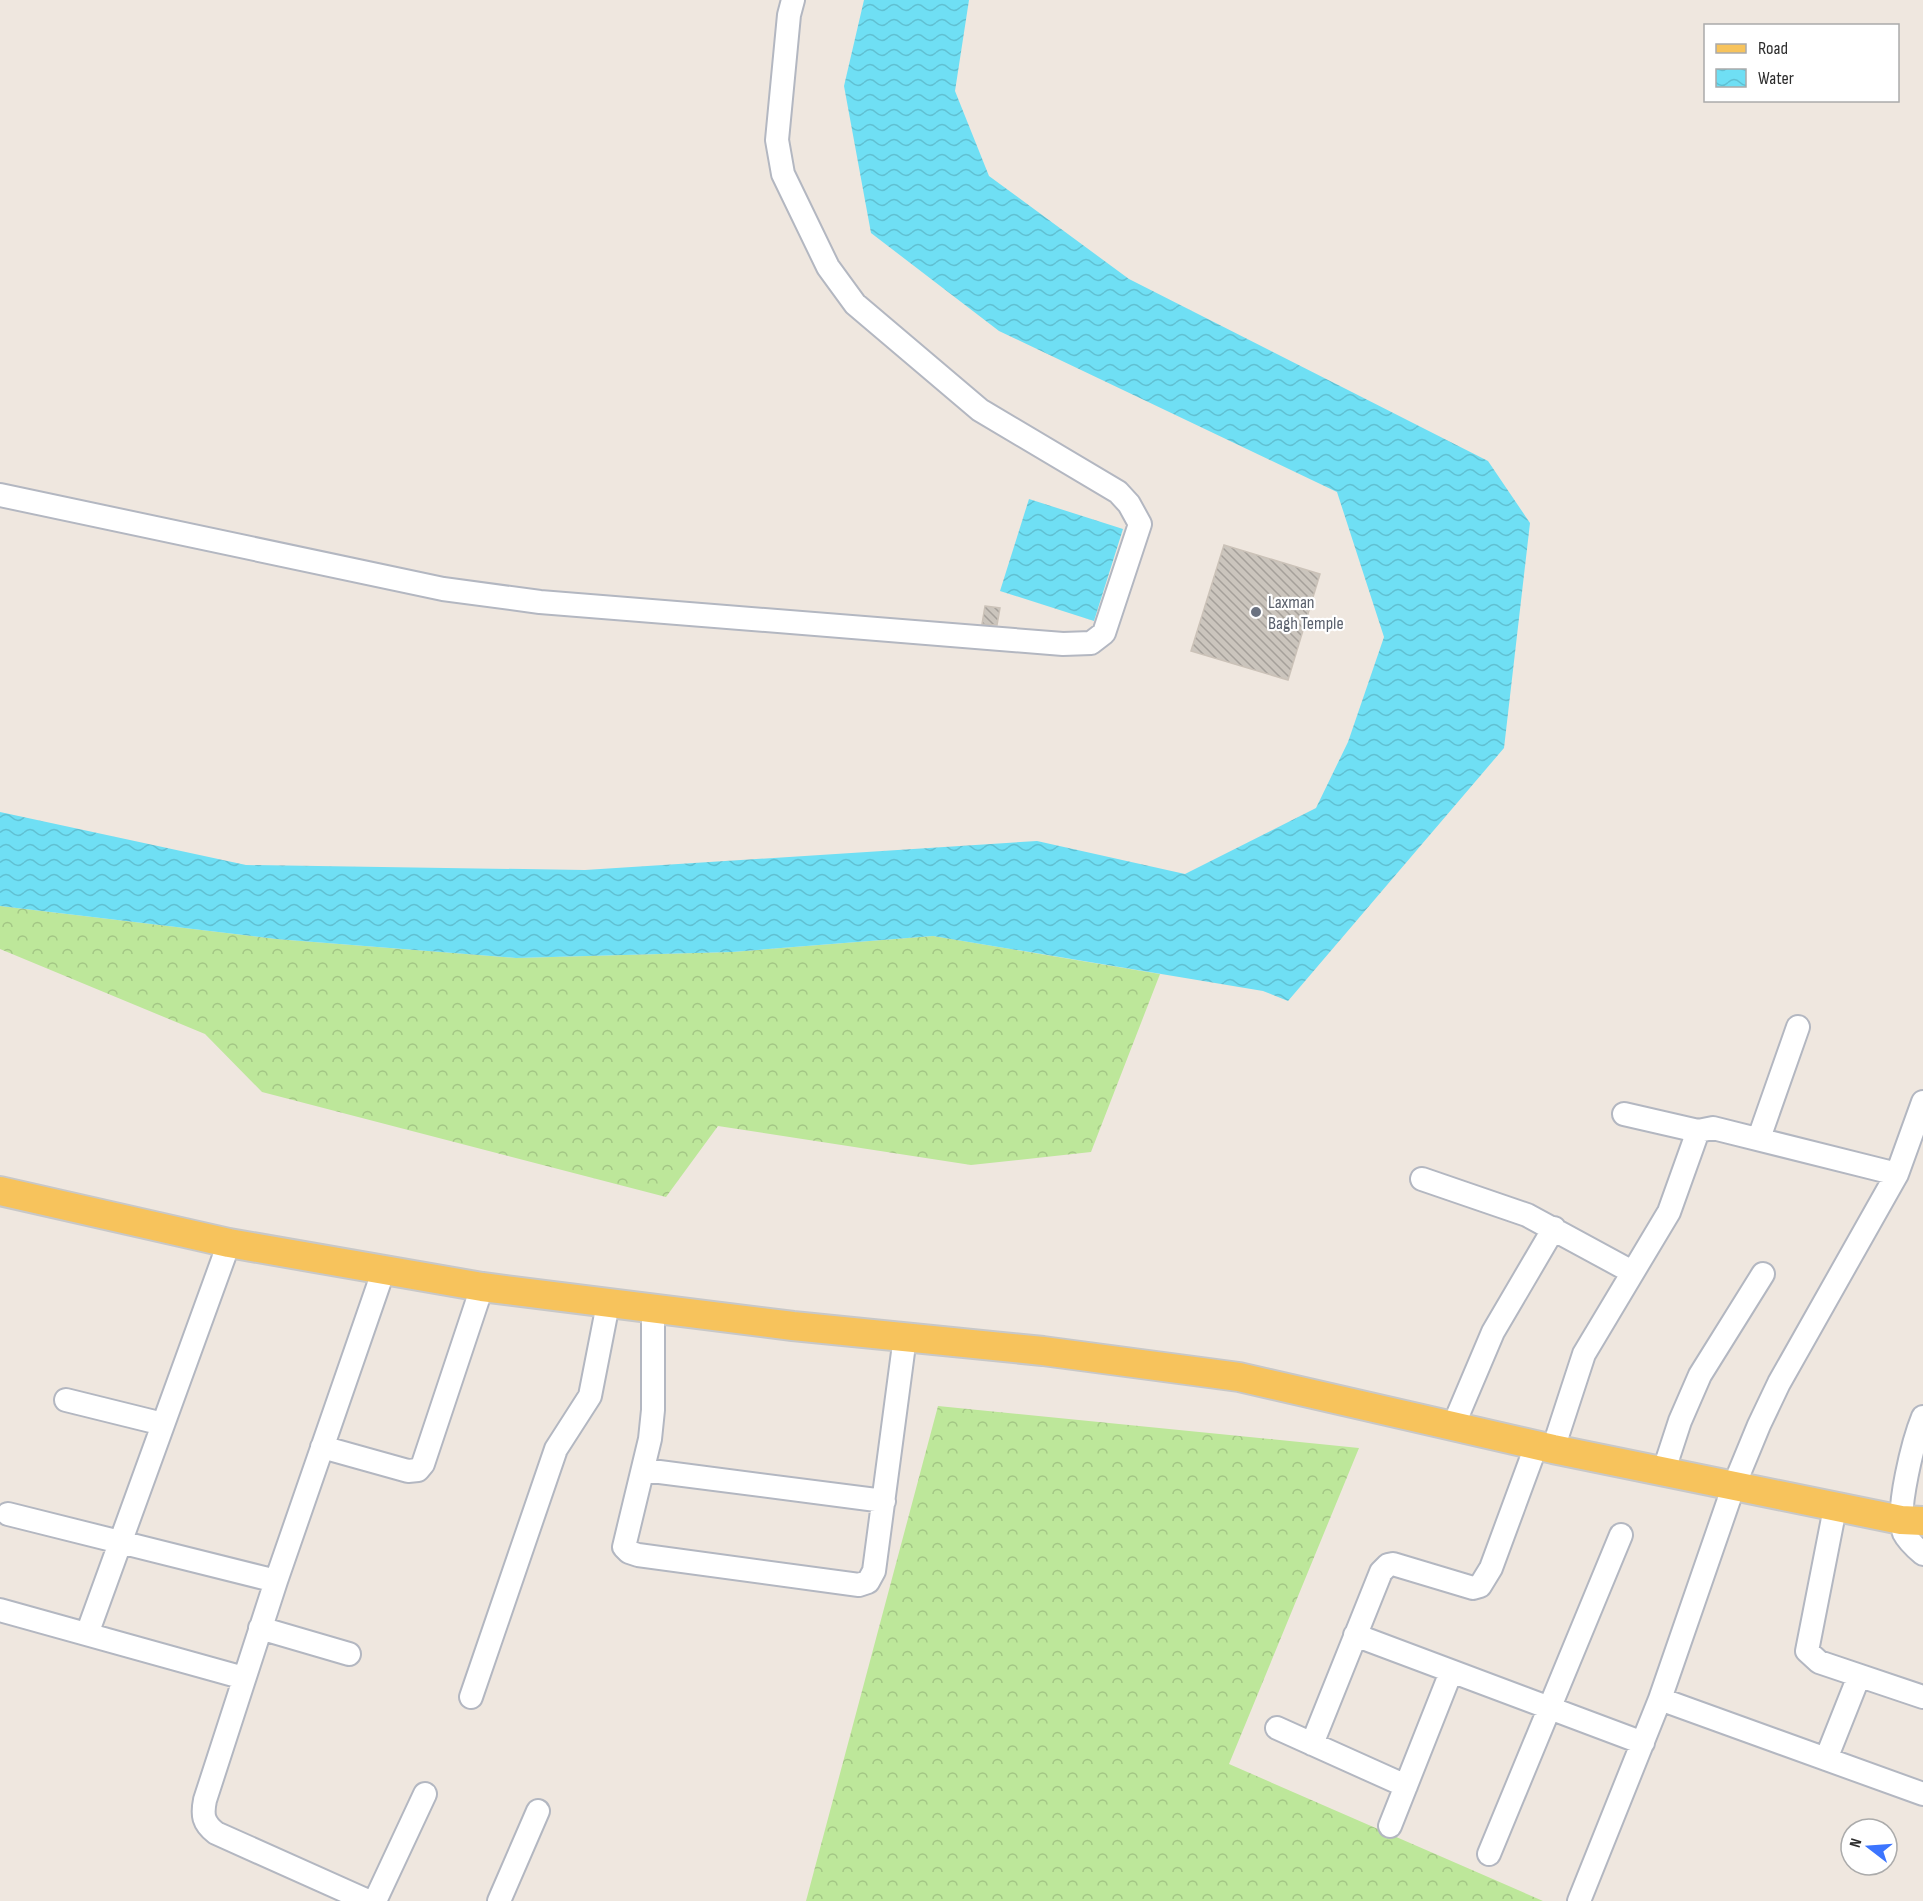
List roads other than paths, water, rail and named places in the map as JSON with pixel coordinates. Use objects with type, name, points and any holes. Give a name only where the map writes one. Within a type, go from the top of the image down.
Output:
[{"type":"main road","points":[[0,1191],[229,1243],[383,1272],[482,1287],[653,1310],[1043,1351],[1239,1377],[1733,1488],[1835,1509],[1912,1521]]},
{"type":"street","points":[[0,495],[454,590],[564,603],[1063,644],[1091,643],[1104,633],[1140,524],[1129,504],[1118,492],[981,410],[855,304],[828,267],[783,174],[777,140],[789,15],[793,0]]},
{"type":"street","points":[[1758,1138],[1798,1027]]},
{"type":"street","points":[[1579,1901],[1660,1699],[1733,1488],[1779,1383],[1908,1164],[1923,1102]]},
{"type":"street","points":[[1624,1114],[1698,1131],[1713,1128],[1908,1164]]},
{"type":"street","points":[[1312,1743],[1381,1572],[1388,1564],[1473,1588],[1486,1580],[1584,1354],[1676,1198],[1698,1131]]},
{"type":"street","points":[[1422,1179],[1514,1209],[1554,1228],[1632,1272]]},
{"type":"street","points":[[1454,1424],[1493,1332],[1554,1228]]},
{"type":"street","points":[[87,1634],[229,1243]]},
{"type":"street","points":[[368,1901],[216,1833],[208,1827],[202,1816],[205,1800],[260,1628],[383,1272]]},
{"type":"street","points":[[1663,1473],[1680,1421],[1700,1375],[1763,1274]]},
{"type":"street","points":[[322,1447],[408,1471],[418,1470],[423,1464],[482,1287]]},
{"type":"street","points":[[471,1697],[556,1449],[564,1434],[583,1411],[590,1396],[608,1304]]},
{"type":"street","points":[[653,1310],[653,1410],[644,1470],[624,1539],[624,1547],[628,1552],[859,1585],[868,1582],[874,1571],[905,1337]]},
{"type":"street","points":[[66,1400],[163,1424]]},
{"type":"street","points":[[1923,1417],[1908,1467],[1912,1521],[1904,1534],[1923,1554]]},
{"type":"street","points":[[644,1470],[884,1501]]},
{"type":"street","points":[[1835,1509],[1807,1651],[1819,1662],[1923,1697]]},
{"type":"street","points":[[8,1515],[276,1581]]},
{"type":"street","points":[[1489,1854],[1621,1535]]},
{"type":"street","points":[[0,1610],[244,1678]]},
{"type":"street","points":[[260,1628],[348,1654]]},
{"type":"street","points":[[1356,1635],[1643,1743]]},
{"type":"street","points":[[1390,1827],[1451,1672]]},
{"type":"street","points":[[1826,1759],[1859,1676]]},
{"type":"street","points":[[1660,1699],[1923,1794]]},
{"type":"street","points":[[1277,1728],[1406,1786]]},
{"type":"street","points":[[375,1901],[425,1794]]},
{"type":"street","points":[[500,1901],[538,1811]]},
{"type":"water","points":[[864,0],[969,0],[955,91],[989,176],[1129,279],[1488,461],[1530,523],[1504,748],[1288,1001],[1263,991],[933,936],[732,952],[516,958],[276,939],[0,906],[0,812],[246,865],[585,870],[1037,841],[1185,874],[1316,808],[1348,742],[1384,637],[1337,492],[999,331],[871,233],[844,86]]},
{"type":"water","points":[[1029,499],[1123,529],[1094,621],[1000,591]]},
{"type":"place","name":"Laxman Bagh Temple","points":[[1256,612]]}]
